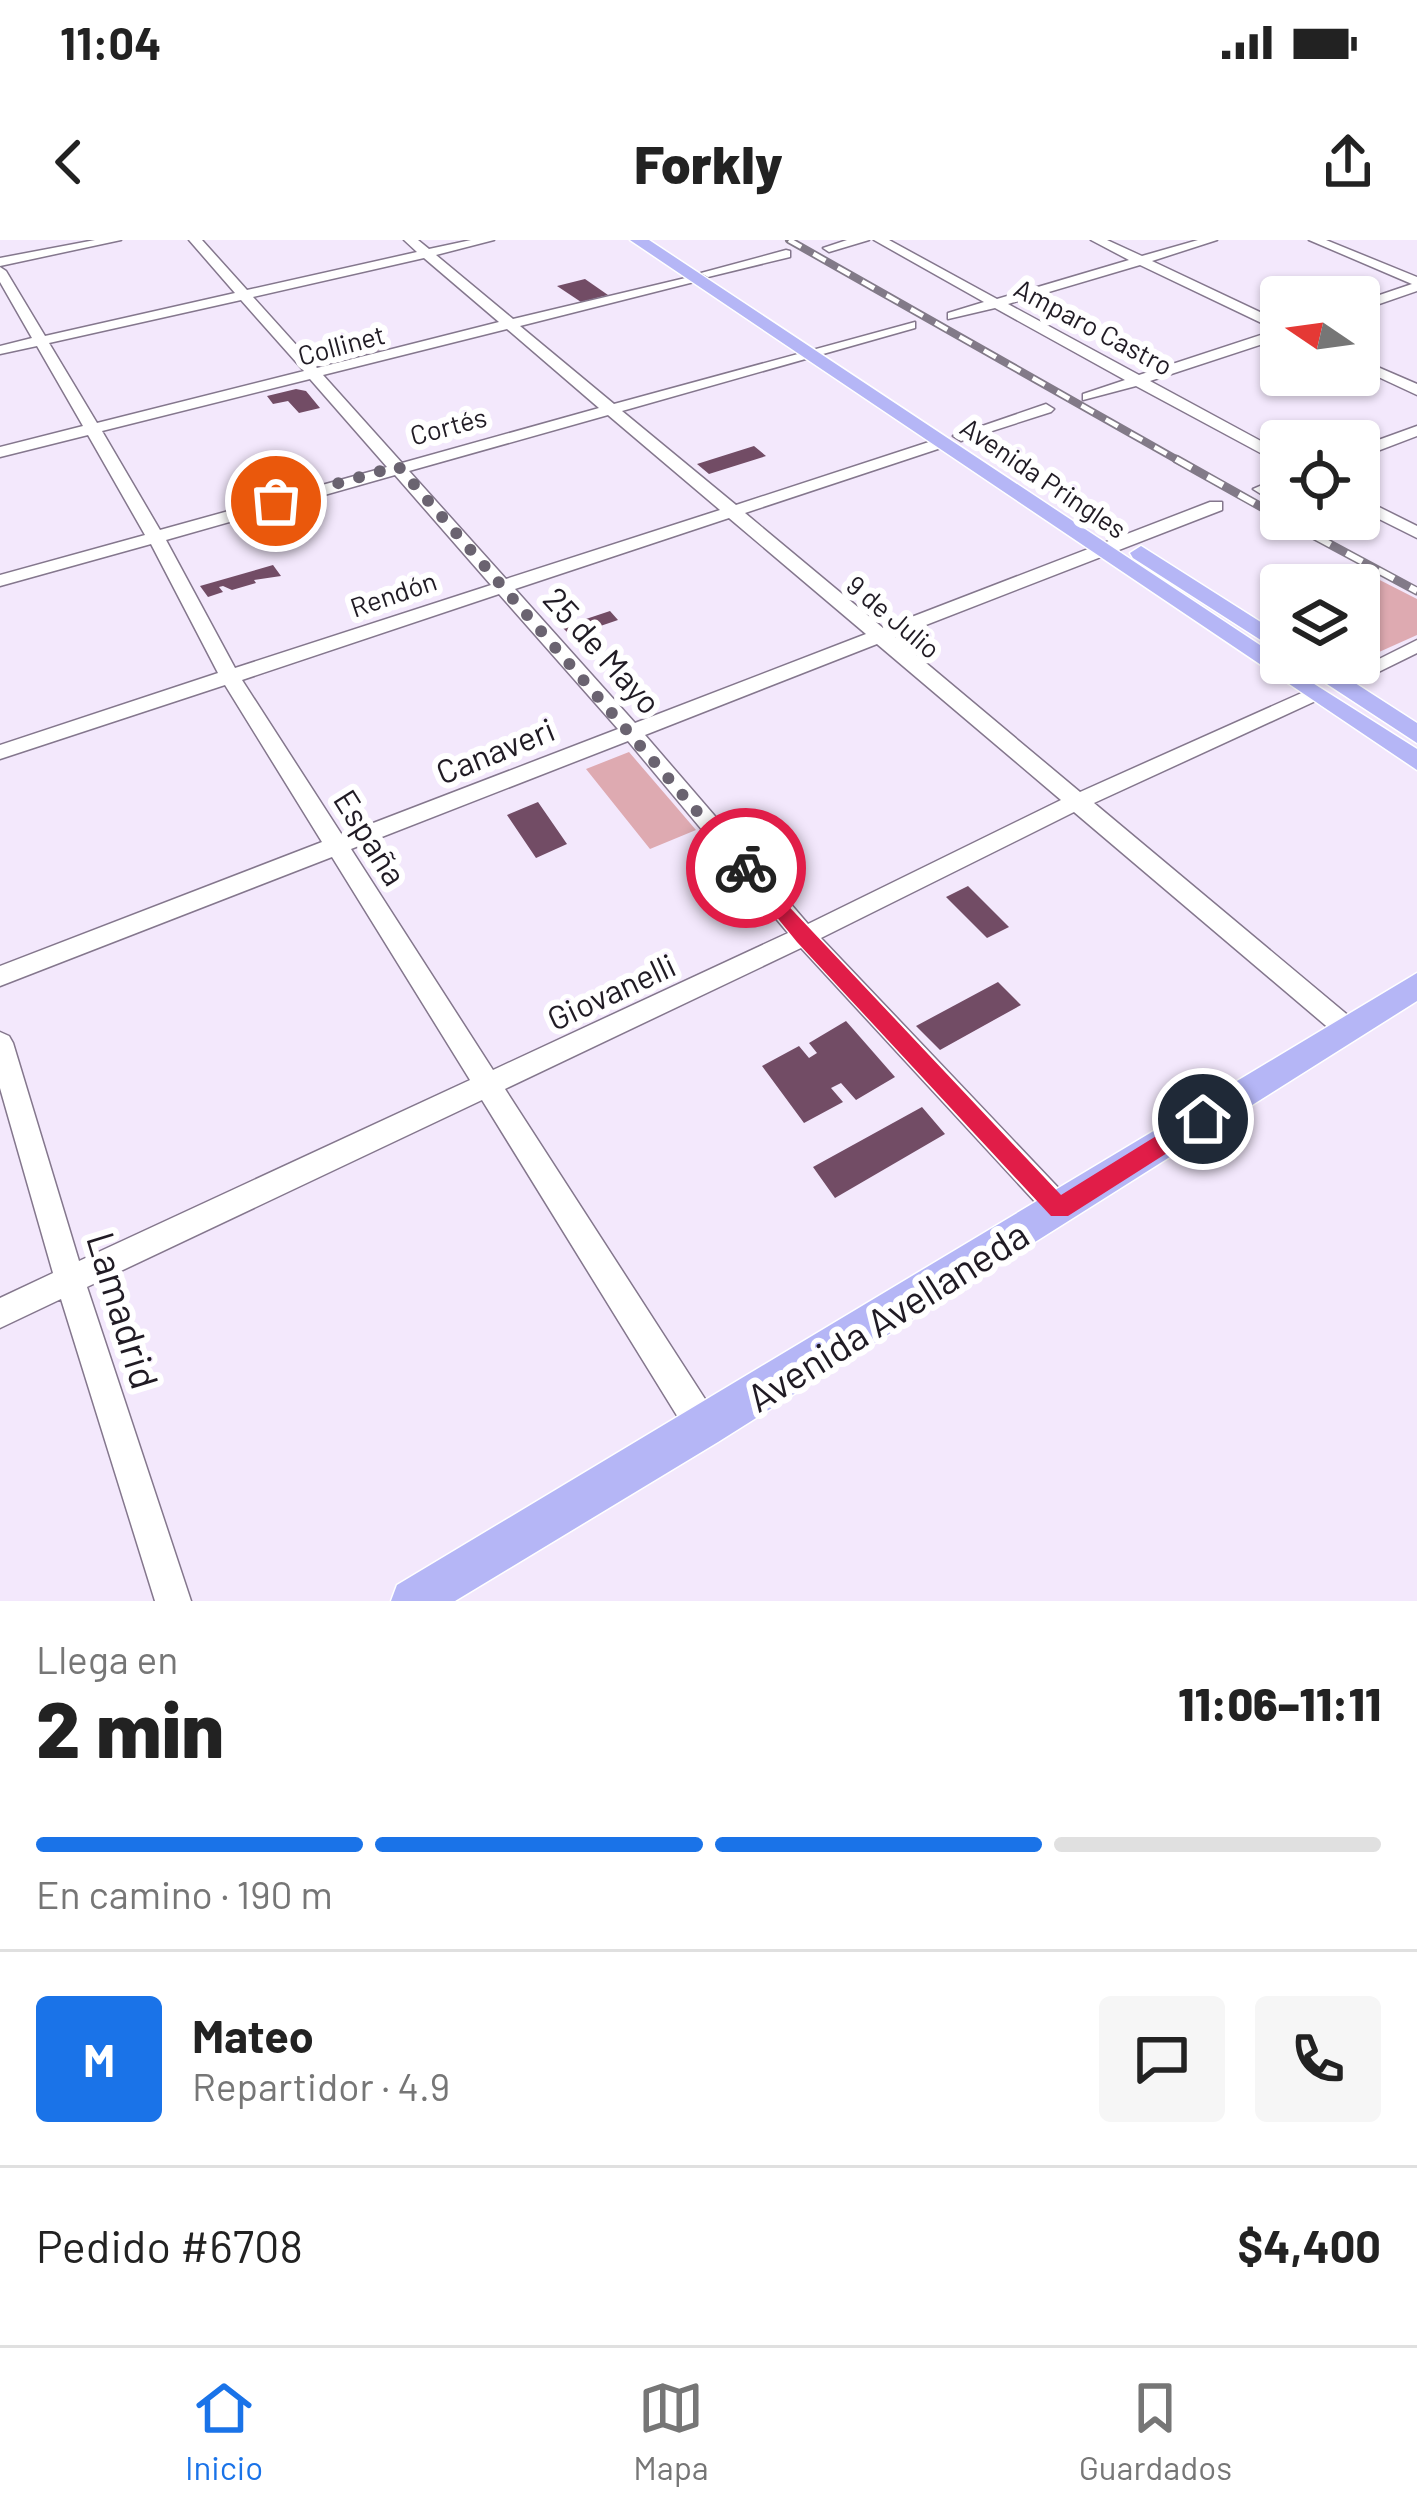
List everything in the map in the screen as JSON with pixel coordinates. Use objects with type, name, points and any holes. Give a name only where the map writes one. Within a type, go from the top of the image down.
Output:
[{"type":"main road","name":"Avenida Pringles","points":[[638,240],[701,275],[1112,546],[1260,634]]},
{"type":"main road","name":"Avenida Pringles","points":[[658,240],[701,275]]},
{"type":"main road","name":"Avenida Pringles","points":[[1112,546],[1313,695],[1417,761]]},
{"type":"main road","points":[[1339,684],[1417,735]]},
{"type":"main road","name":"Avenida Avellaneda","points":[[413,1601],[704,1428],[1417,985]]},
{"type":"street","points":[[0,267],[115,240]]},
{"type":"street","name":"25 de Mayo","points":[[195,240],[630,730],[804,937],[1059,1208]]},
{"type":"street","points":[[0,346],[467,240]]},
{"type":"street","points":[[420,248],[488,240]]},
{"type":"street","points":[[830,248],[863,240]]},
{"type":"street","name":"Amparo Castro","points":[[880,240],[1260,447]]},
{"type":"street","points":[[1097,240],[1260,320]]},
{"type":"street","points":[[953,316],[1210,240]]},
{"type":"street","points":[[1315,240],[1417,285]]},
{"type":"street","name":"9 de Julio","points":[[420,248],[1347,1029]]},
{"type":"street","name":"Collinet","points":[[0,452],[786,254]]},
{"type":"street","name":"España","points":[[0,267],[230,676],[704,1428]]},
{"type":"street","points":[[1380,299],[1417,285]]},
{"type":"street","name":"Cortés","points":[[0,581],[910,325]]},
{"type":"street","points":[[1088,397],[1260,337]]},
{"type":"street","points":[[1380,373],[1417,390]]},
{"type":"street","name":"Rendón","points":[[0,752],[1046,409]]},
{"type":"street","points":[[1380,445],[1417,431]]},
{"type":"street","name":"Canaveri","points":[[0,976],[1216,506]]},
{"type":"street","points":[[1380,513],[1417,533]]},
{"type":"street","points":[[1380,664],[1417,646]]},
{"type":"street","name":"Giovanelli","points":[[0,1313],[804,937],[1075,803],[1313,695]]},
{"type":"street","name":"Lamadrid","points":[[0,1043],[173,1601]]},
{"type":"shaded area","points":[[1380,580],[1417,599],[1417,635],[1380,652]]},
{"type":"shaded area","points":[[629,752],[696,830],[650,849],[586,769]]},
{"type":"building","points":[[585,279],[608,295],[581,302],[557,286]]},
{"type":"building","points":[[381,341],[388,348],[327,363],[317,357]]},
{"type":"building","points":[[306,391],[320,408],[299,413],[288,401],[273,404],[267,396]]},
{"type":"building","points":[[754,446],[766,456],[709,474],[697,464]]},
{"type":"building","points":[[273,565],[281,576],[232,590],[219,587],[223,592],[208,597],[200,586]]},
{"type":"building","points":[[610,611],[618,620],[571,636],[562,627]]},
{"type":"building","points":[[538,802],[567,844],[536,858],[507,815]]},
{"type":"building","points":[[968,886],[1009,927],[987,938],[946,897]]},
{"type":"building","points":[[998,982],[1021,1005],[940,1050],[916,1026]]},
{"type":"building","points":[[846,1021],[895,1077],[856,1100],[841,1083],[831,1088],[843,1102],[804,1123],[762,1066],[799,1046],[809,1058],[817,1053],[809,1043]]},
{"type":"building","points":[[922,1107],[945,1134],[835,1198],[813,1167]]},
{"type":"railway","points":[[789,240],[1181,462]]},
{"type":"railway","points":[[1176,459],[1260,506]]},
{"type":"railway","points":[[1322,540],[1417,591]]},
{"type":"way so far","points":[[276,501],[398,466],[746,868]]},
{"type":"route","points":[[746,868],[804,937],[1059,1208],[1203,1119]]}]
